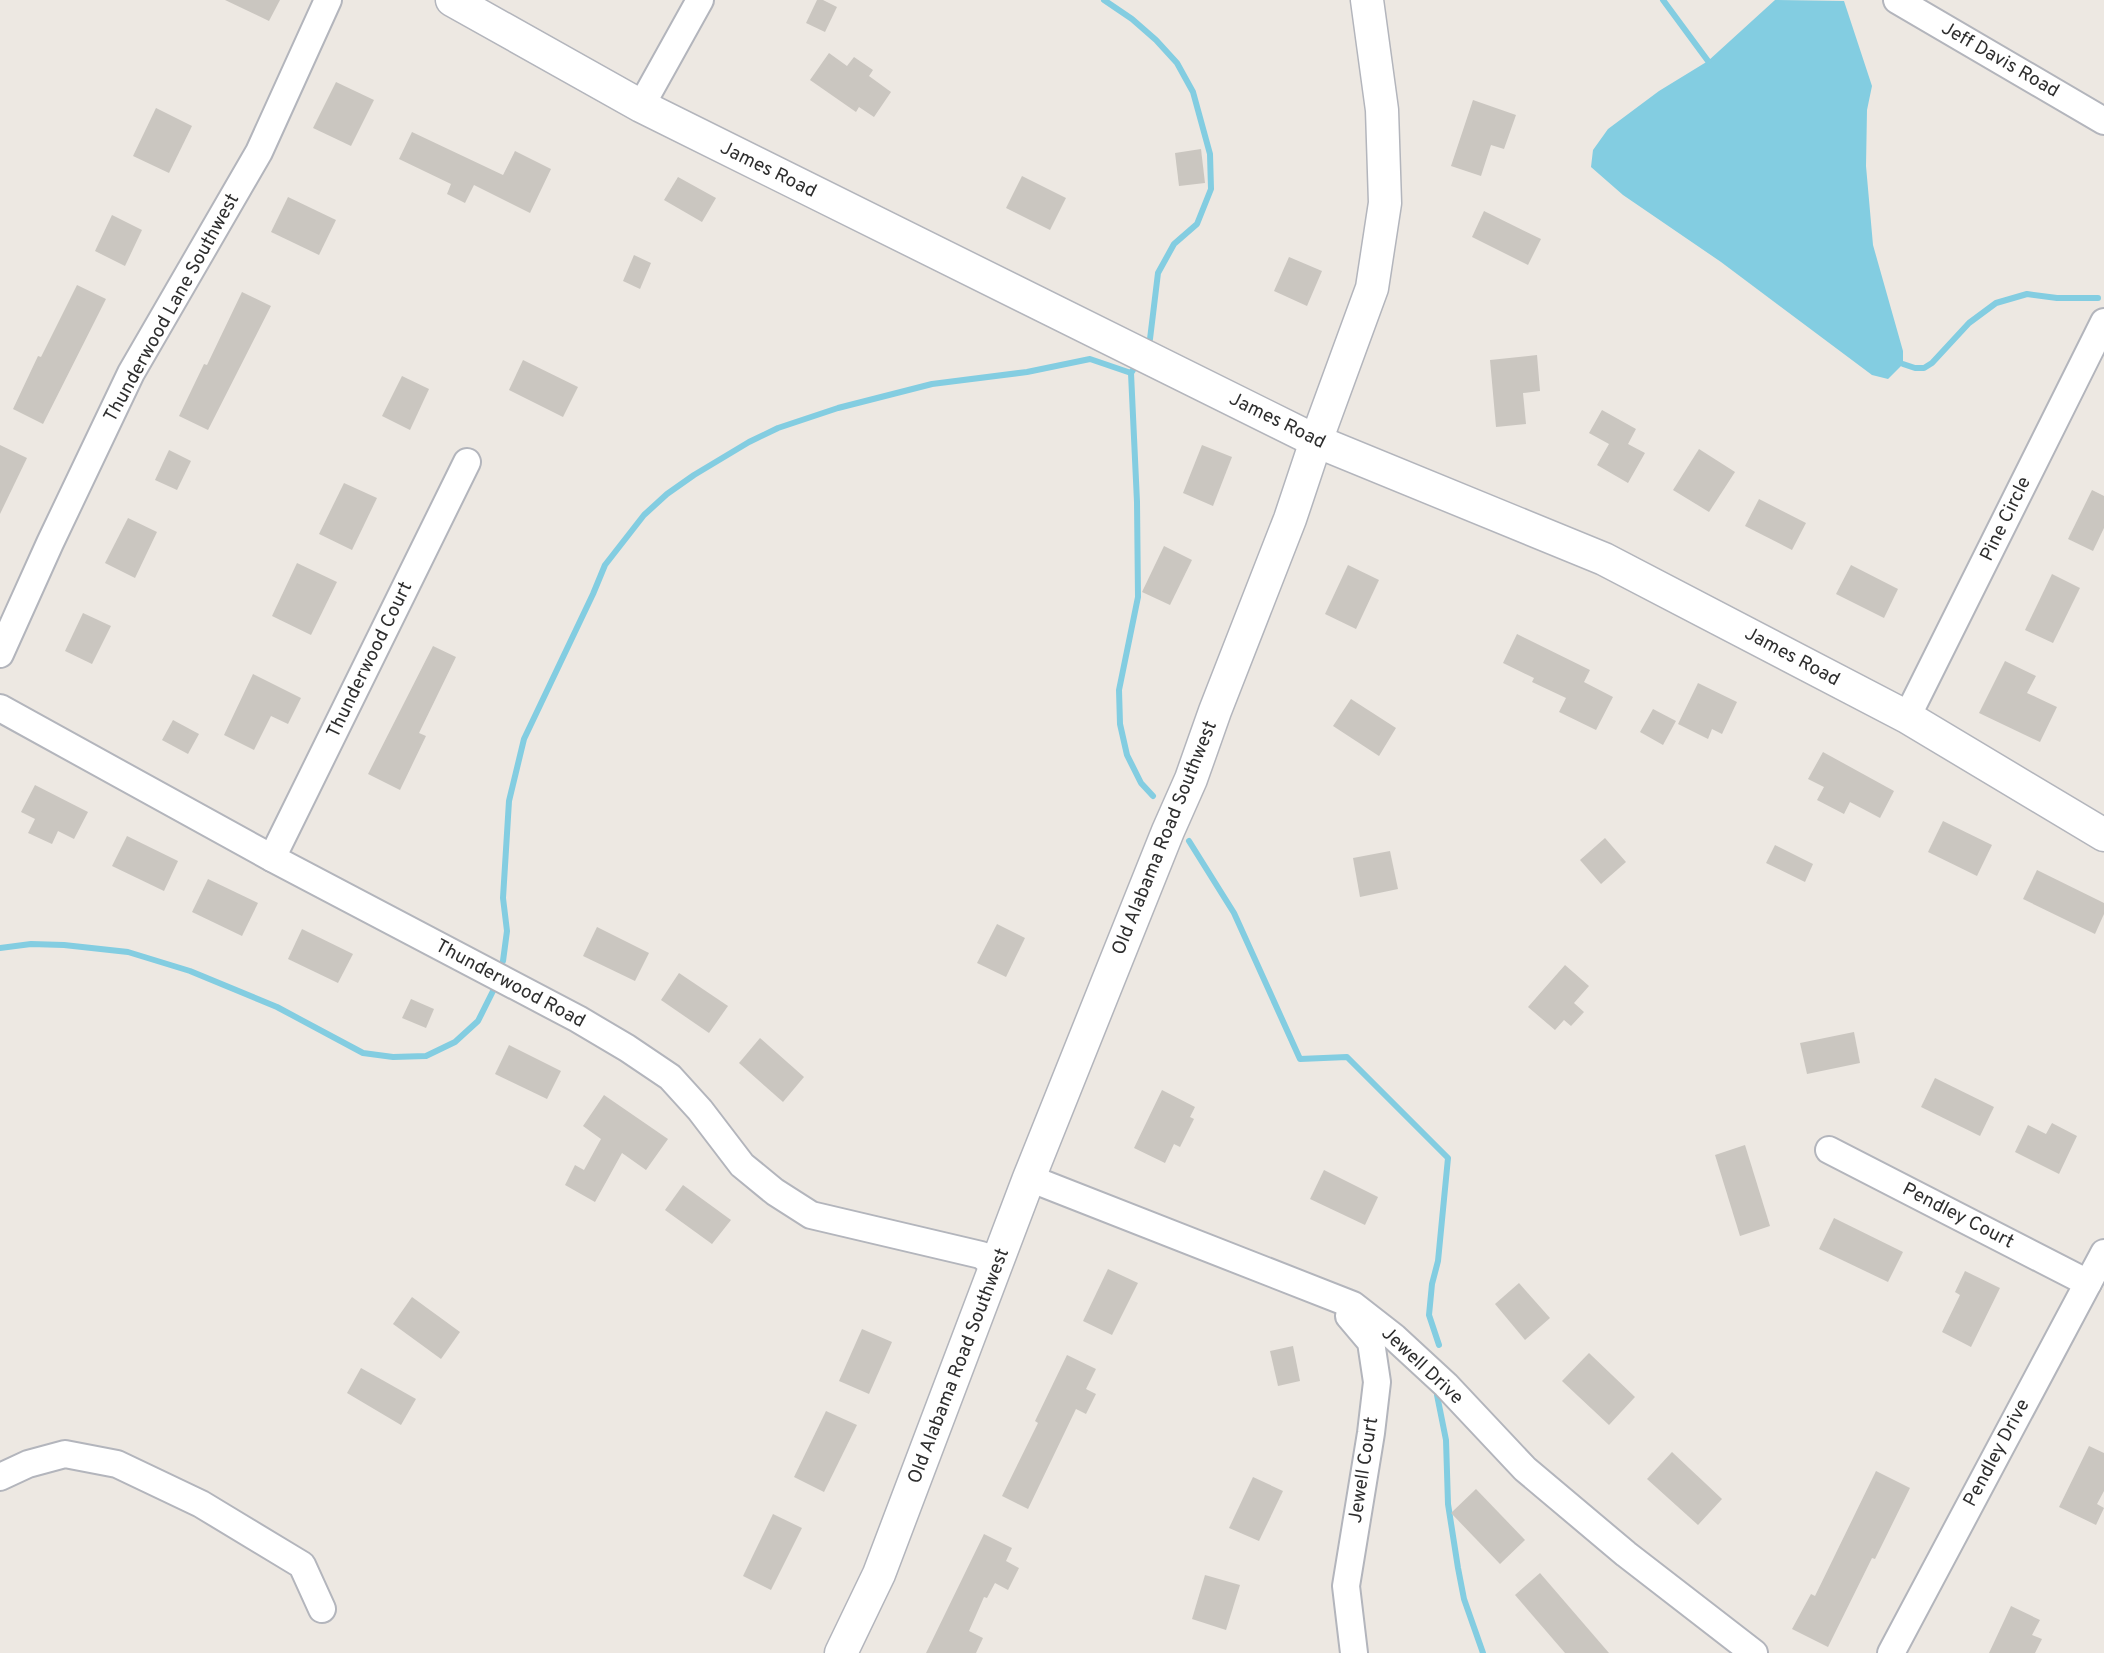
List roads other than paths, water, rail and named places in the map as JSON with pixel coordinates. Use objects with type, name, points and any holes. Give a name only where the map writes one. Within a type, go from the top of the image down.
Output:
[{"type":"street","name":"Thunderwood Lane Southwest","points":[[0,654],[131,373],[259,152],[328,0]]},
{"type":"street","name":"James Road","points":[[452,0],[641,106],[1316,441],[1604,559],[1907,717],[2104,835]]},
{"type":"street","points":[[641,106],[700,0]]},
{"type":"street","name":"Old Alabama Road Southwest","points":[[841,1653],[879,1574],[1029,1178],[1191,779],[1290,519],[1372,288],[1385,203],[1382,110],[1367,0]]},
{"type":"street","name":"Jeff Davis Road","points":[[1896,0],[2104,121]]},
{"type":"street","name":"Pine Circle","points":[[1907,717],[2104,322]]},
{"type":"street","name":"Thunderwood Court","points":[[272,858],[467,462]]},
{"type":"street","name":"Thunderwood Road","points":[[0,708],[272,858],[578,1019],[627,1048],[670,1077],[700,1110],[742,1165],[775,1192],[811,1215],[981,1255],[997,1267]]},
{"type":"street","name":"Pendley Court","points":[[1829,1150],[2088,1283]]},
{"type":"street","name":"Jewell Drive","points":[[1029,1178],[1353,1305],[1394,1337],[1446,1385],[1525,1469],[1626,1555],[1754,1653]]},
{"type":"street","name":"Pendley Drive","points":[[1891,1653],[2104,1253]]},
{"type":"street","name":"Jewell Court","points":[[1335,1300],[1371,1342],[1377,1382],[1346,1586],[1354,1653]]},
{"type":"street","points":[[0,1477],[28,1464],[65,1454],[117,1464],[201,1504],[302,1566],[323,1609]]},
{"type":"water","points":[[1775,0],[1844,1],[1872,86],[1867,110],[1866,166],[1873,245],[1903,351],[1903,364],[1888,379],[1872,375],[1721,262],[1623,195],[1591,167],[1593,150],[1608,129],[1659,91],[1708,61]]},
{"type":"waterway","points":[[1104,0],[1132,19],[1177,63],[1193,92],[1210,154],[1211,189],[1197,224],[1174,244],[1158,273],[1150,339],[1145,348]]},
{"type":"waterway","points":[[1663,0],[1708,61]]},
{"type":"waterway","points":[[1903,364],[1924,368],[1932,363],[1969,323],[1996,303],[2027,294],[2057,298],[2098,298]]},
{"type":"waterway","points":[[503,961],[507,931],[503,898],[509,801],[524,739],[605,565],[644,515],[694,475],[749,442],[778,428],[838,408],[932,384],[1027,372],[1090,359],[1131,373]]},
{"type":"waterway","points":[[1133,370],[1138,597],[1119,690],[1120,724],[1127,755],[1141,783],[1153,796]]},
{"type":"waterway","points":[[1189,841],[1234,913],[1300,1059],[1347,1057],[1448,1158],[1438,1261],[1432,1284],[1429,1315],[1439,1345]]},
{"type":"waterway","points":[[0,948],[31,944],[64,945],[128,952],[190,971],[277,1007],[363,1053],[393,1057],[426,1056],[455,1042],[478,1021],[493,991]]},
{"type":"waterway","points":[[1437,1395],[1446,1440],[1448,1504],[1458,1568],[1464,1599],[1483,1653]]}]
